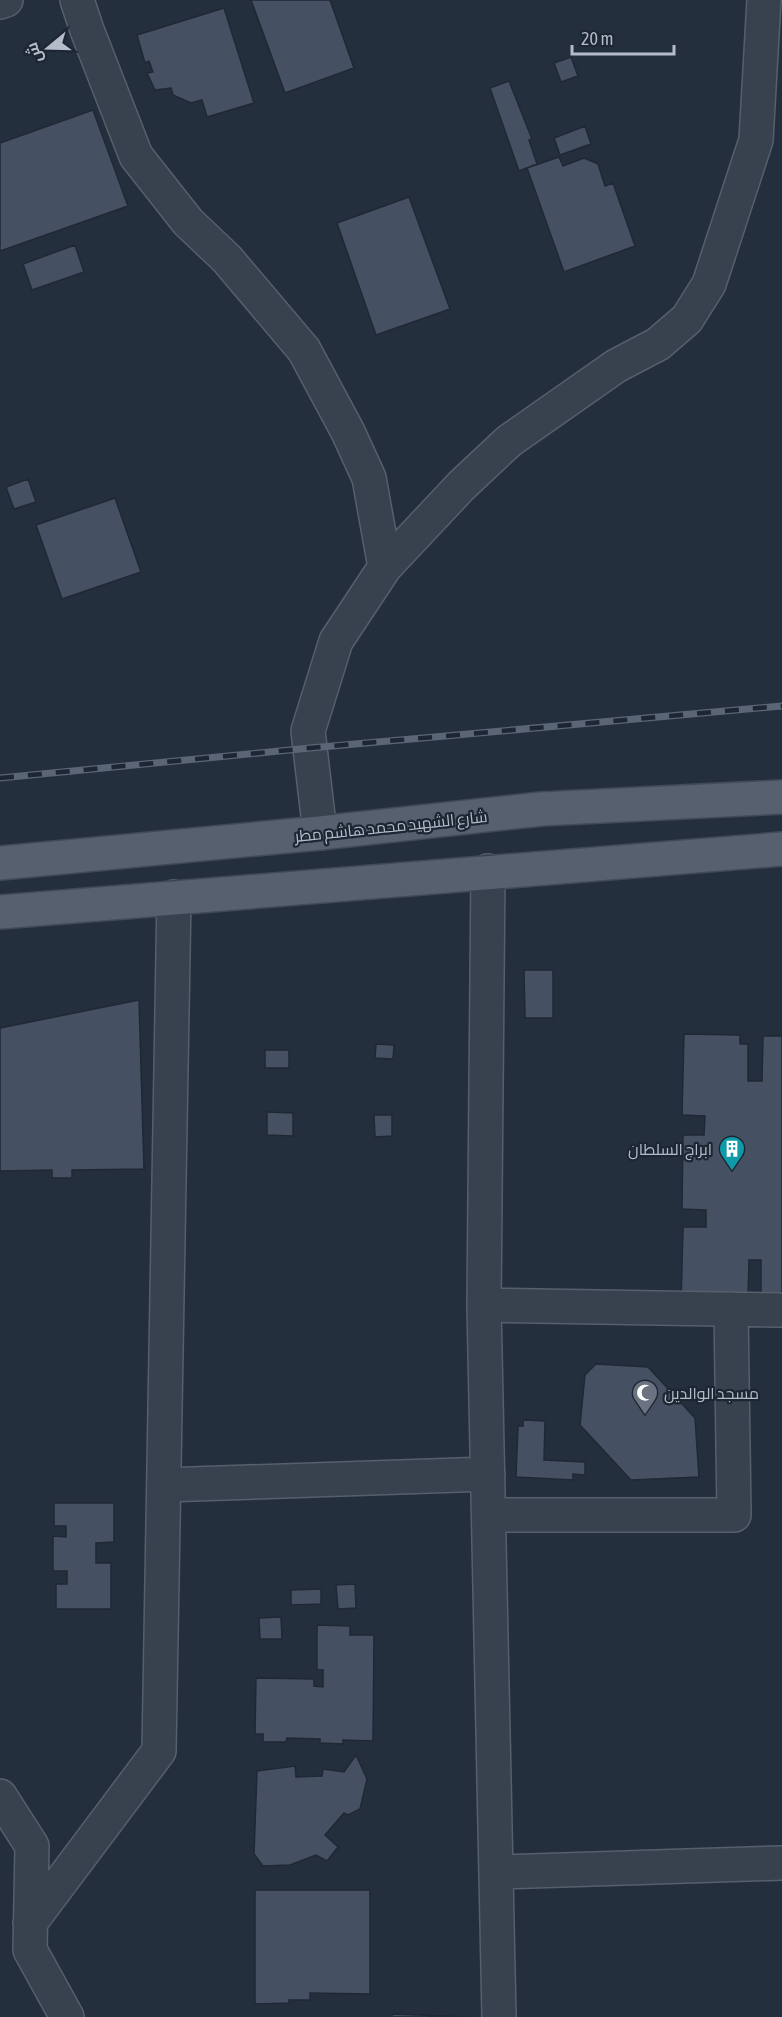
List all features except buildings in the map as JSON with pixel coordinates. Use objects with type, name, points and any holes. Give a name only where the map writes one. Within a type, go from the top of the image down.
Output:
[{"type":"main road","name":"شارع الشهيد محمد هاشم مطر","points":[[0,863],[320,833],[541,809],[782,797]]},
{"type":"main road","points":[[0,912],[782,849]]},
{"type":"street","points":[[0,2],[6,0]]},
{"type":"street","points":[[77,0],[136,156],[188,222],[227,259],[304,350],[348,432],[369,478],[385,567]]},
{"type":"street","points":[[320,833],[308,731],[336,641],[385,567],[461,486],[509,441],[616,366],[658,344],[687,319],[709,284],[756,140],[764,0]]},
{"type":"street","points":[[488,872],[484,1305],[499,2017]]},
{"type":"street","points":[[30,1923],[159,1751],[174,897]]},
{"type":"street","points":[[484,1305],[782,1310]]},
{"type":"street","points":[[489,1515],[734,1515],[731,1309]]},
{"type":"street","points":[[164,1485],[488,1474]]},
{"type":"street","points":[[0,1796],[32,1846],[30,1950],[68,2017]]},
{"type":"street","points":[[496,1872],[782,1863]]},
{"type":"railway","points":[[0,778],[782,706]]},
{"type":"place","name":"ابراج السلطان","points":[[732,1172]]},
{"type":"place","name":"مسجد الوالدين","points":[[645,1416]]}]
